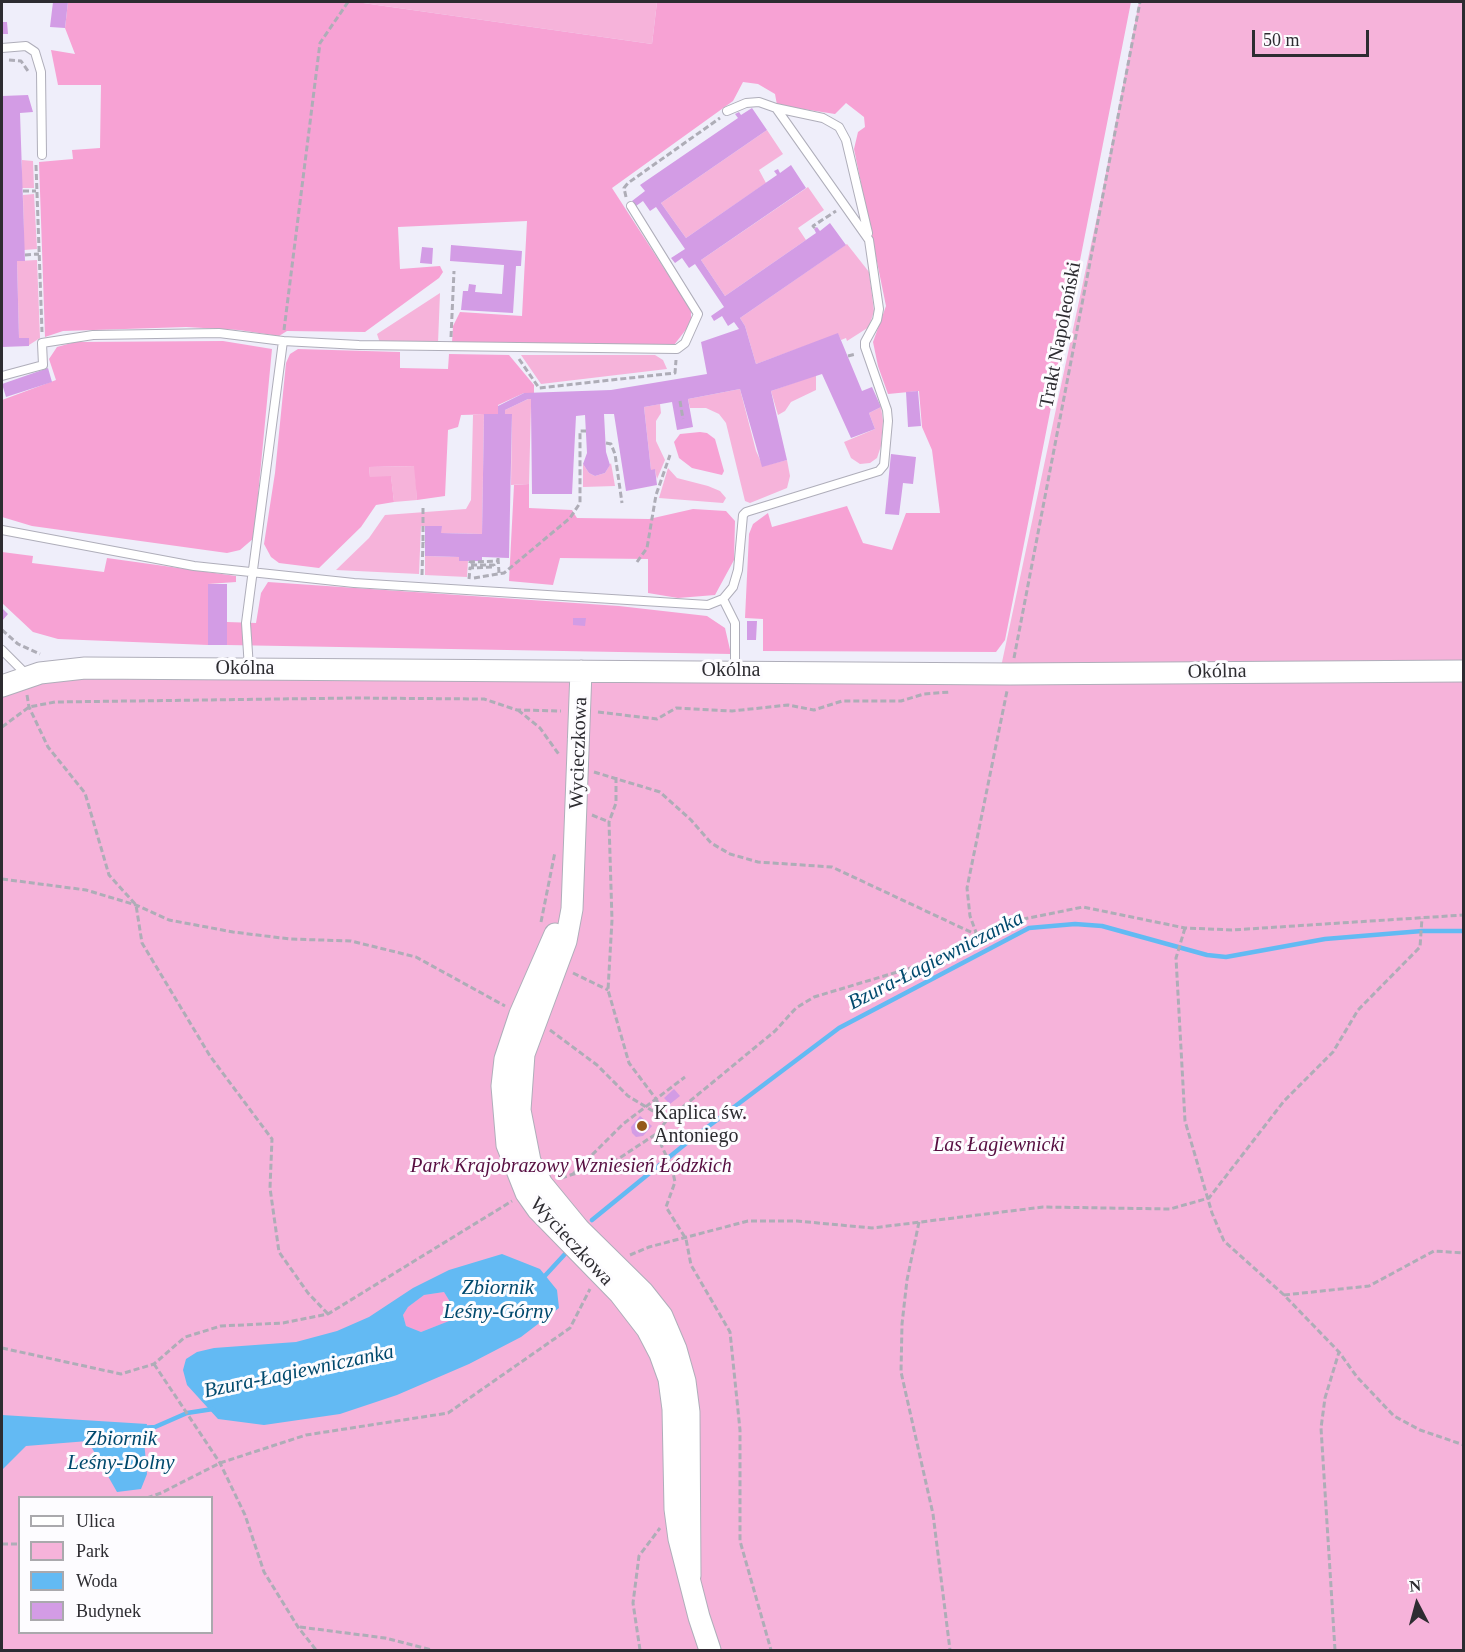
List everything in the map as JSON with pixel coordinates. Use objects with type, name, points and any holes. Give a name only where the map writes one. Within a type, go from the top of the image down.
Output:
[{"type":"street","name":"Okólna","points":[[2,686],[29,676],[85,668],[1010,674],[1464,671]]},
{"type":"street","name":"Wycieczkowa","points":[[581,670],[572,909],[566,941],[524,1054],[520,1110],[534,1188],[643,1292],[662,1316],[676,1349],[685,1381],[689,1412],[690,1576]]},
{"type":"street","name":"Wycieczkowa","points":[[573,870],[552,943],[520,1014],[505,1059],[502,1086],[507,1145],[534,1188],[552,1226],[620,1294],[647,1329],[660,1354],[669,1379],[673,1408],[675,1509],[679,1539],[699,1617],[711,1650]]},
{"type":"lane","points":[[2,48],[26,46],[35,52],[41,72],[42,155]]},
{"type":"lane","points":[[2,530],[194,566],[354,583],[708,605],[723,599],[733,587],[738,570],[742,522],[746,512],[856,480],[879,471],[884,465],[888,415],[865,347],[865,342],[877,320],[879,309],[869,240],[846,140],[839,127],[823,118],[759,102],[746,103],[727,111]]},
{"type":"lane","points":[[776,108],[869,240]]},
{"type":"lane","points":[[2,376],[43,364],[42,343],[93,335],[219,333],[283,341],[510,348],[677,349],[685,343],[698,314],[631,206]]},
{"type":"lane","points":[[249,669],[246,623],[283,341]]},
{"type":"lane","points":[[723,599],[735,623],[735,671]]},
{"type":"lane","points":[[2,650],[29,676]]},
{"type":"path","points":[[283,341],[286,300],[320,43],[348,2]]},
{"type":"path","name":"Trakt Napoleoński","points":[[977,935],[970,916],[967,888],[1140,2]]},
{"type":"path","points":[[2,60],[21,62],[30,73]]},
{"type":"path","points":[[631,206],[624,194],[628,183],[727,111]]},
{"type":"path","points":[[42,155],[36,161],[42,343]]},
{"type":"path","points":[[23,191],[36,191]]},
{"type":"path","points":[[815,228],[813,226],[845,206]]},
{"type":"path","points":[[25,255],[39,254]]},
{"type":"path","points":[[451,327],[454,271]]},
{"type":"path","points":[[510,348],[539,388],[675,373],[677,349]]},
{"type":"path","points":[[680,400],[683,419]]},
{"type":"path","points":[[457,578],[469,579],[504,573],[570,518],[580,503],[580,431],[586,431]]},
{"type":"path","points":[[606,443],[611,444],[615,454],[622,502]]},
{"type":"path","points":[[637,562],[647,548],[656,495],[670,455]]},
{"type":"path","points":[[423,507],[422,577],[433,578]]},
{"type":"path","points":[[469,579],[470,568],[494,567],[494,564],[470,565],[470,562],[499,559],[499,573]]},
{"type":"path","points":[[2,727],[29,707],[55,702],[366,698],[484,699],[517,710],[580,711],[657,719],[676,708],[732,711],[788,705],[814,710],[842,701],[901,701],[924,694],[947,694],[955,689]]},
{"type":"path","points":[[29,707],[48,747],[84,793],[109,875],[136,905],[142,944],[210,1056],[272,1139],[270,1188],[279,1252],[308,1293],[328,1314]]},
{"type":"path","points":[[517,710],[540,728],[565,763]]},
{"type":"path","points":[[586,770],[616,777],[660,792],[691,820],[711,843],[730,854],[758,862],[832,867],[977,935]]},
{"type":"path","points":[[616,777],[616,803],[609,822],[612,920],[608,990],[629,1063],[656,1099],[667,1120]]},
{"type":"path","points":[[541,924],[555,849]]},
{"type":"path","points":[[2,879],[87,890],[136,905],[169,920],[233,932],[362,944],[416,957],[508,1007],[512,999]]},
{"type":"path","points":[[2,1348],[121,1374],[154,1364],[185,1337],[222,1326],[283,1323],[328,1314],[534,1188],[615,1161],[656,1134],[667,1120],[776,1031],[796,1008],[814,997],[944,958],[977,935],[1004,923],[1083,907],[1185,928],[1232,930],[1464,915]]},
{"type":"path","points":[[1209,1198],[1284,1101],[1333,1052],[1358,1010],[1420,947],[1422,918]]},
{"type":"path","points":[[1185,928],[1176,958],[1185,1121],[1224,1241],[1340,1352],[1357,1377],[1394,1416],[1420,1430],[1464,1445]]},
{"type":"path","points":[[567,970],[608,990]]},
{"type":"path","points":[[535,1024],[544,1026],[597,1065],[628,1096],[667,1120]]},
{"type":"path","points":[[573,1174],[622,1124],[685,1077]]},
{"type":"path","points":[[656,1134],[672,1168],[675,1182],[666,1207],[686,1239],[691,1265],[730,1332],[740,1430],[740,1541],[771,1650]]},
{"type":"path","points":[[919,1222],[907,1280],[902,1372],[933,1514],[950,1650]]},
{"type":"path","points":[[1284,1296],[1369,1286],[1434,1251],[1464,1253]]},
{"type":"path","points":[[1335,1650],[1321,1428],[1325,1398],[1340,1352]]},
{"type":"path","points":[[154,1364],[220,1463],[245,1515],[264,1572],[298,1627],[316,1650]]},
{"type":"path","points":[[640,1650],[633,1603],[639,1556],[675,1509]]},
{"type":"path","points":[[2,1544],[18,1544]]},
{"type":"path","points":[[298,1627],[385,1638],[432,1650]]},
{"type":"green space","points":[[356,2],[657,2],[652,44]]},
{"type":"green space","name":"Las Łagiewnicki","points":[[1139,2],[1463,2],[1463,1650],[2,1650],[2,696],[18,682],[57,679],[998,681],[1101,198]]},
{"type":"green space","points":[[767,130],[783,154],[759,170],[766,183],[686,238],[661,203]]},
{"type":"green space","points":[[22,160],[33,161],[34,188],[22,188]]},
{"type":"green space","points":[[808,187],[824,210],[798,228],[806,240],[725,296],[701,260]]},
{"type":"green space","points":[[34,194],[37,249],[24,250],[23,195]]},
{"type":"green space","points":[[847,244],[869,272],[874,311],[869,327],[847,341],[846,338],[841,340],[838,334],[756,364],[745,326],[740,318]]},
{"type":"green space","points":[[37,260],[40,338],[29,345],[29,338],[19,338],[17,261]]},
{"type":"green space","points":[[440,293],[438,343],[380,343],[377,334]]},
{"type":"green space","points":[[521,355],[655,355],[663,360],[667,369],[541,384]]},
{"type":"green space","points":[[816,375],[816,390],[791,402],[785,411],[778,415],[771,391]]},
{"type":"green space","points":[[740,389],[756,451],[763,466],[787,460],[790,476],[787,488],[750,503],[745,501],[726,423],[719,414],[706,408],[690,408],[688,399]]},
{"type":"green space","points":[[531,399],[529,484],[511,485],[512,415],[505,414],[505,410]]},
{"type":"green space","points":[[660,404],[661,413],[656,421],[656,441],[665,460],[657,479],[655,470],[651,470],[644,407]]},
{"type":"green space","points":[[881,407],[883,421],[881,446],[877,458],[870,463],[860,464],[851,458],[844,442],[875,429],[869,413]]},
{"type":"green space","points":[[484,414],[482,534],[441,533],[441,526],[421,526],[419,574],[336,570],[369,538],[385,515],[466,509],[471,500],[473,415]]},
{"type":"green space","points":[[611,463],[615,486],[583,487],[583,464],[589,473],[595,476],[605,473]]},
{"type":"green space","points":[[415,466],[417,500],[394,502],[391,477],[370,477],[369,467]]},
{"type":"green space","points":[[668,468],[677,478],[708,486],[720,491],[726,498],[723,503],[659,498]]},
{"type":"green space","points":[[425,556],[459,557],[460,561],[468,561],[467,577],[425,575]]},
{"type":"shaded area","points":[[68,2],[356,2],[652,44],[657,2],[1131,2],[1005,640],[996,652],[763,651],[763,619],[745,618],[749,534],[753,524],[768,513],[772,527],[847,506],[863,543],[892,550],[906,513],[940,513],[932,450],[922,427],[919,391],[888,394],[878,366],[873,342],[886,306],[854,149],[858,132],[865,127],[864,117],[846,103],[835,114],[777,105],[775,94],[758,84],[743,82],[733,101],[612,188],[691,310],[691,323],[674,345],[452,343],[453,326],[460,312],[522,316],[527,221],[398,227],[400,269],[440,266],[443,272],[439,278],[365,332],[287,331],[279,336],[239,330],[186,327],[63,331],[45,337],[39,162],[73,159],[72,150],[100,148],[101,85],[58,85],[51,50],[75,54],[65,28]]},
{"type":"shaded area","points":[[223,341],[272,349],[254,538],[240,550],[227,553],[32,526],[2,517],[2,400],[56,380],[49,359],[57,347],[75,342]]},
{"type":"shaded area","points":[[298,349],[400,352],[400,368],[448,369],[449,354],[509,355],[534,385],[534,393],[524,393],[498,405],[498,414],[461,415],[458,427],[448,430],[445,496],[417,500],[414,466],[369,467],[370,477],[391,476],[394,502],[376,505],[361,527],[319,568],[279,563],[271,557],[264,544],[275,473],[286,363],[290,354]]},
{"type":"shaded area","points":[[707,433],[715,439],[724,471],[722,475],[692,468],[679,458],[674,442],[680,434]]},
{"type":"shaded area","points":[[529,484],[529,508],[572,510],[577,518],[649,519],[693,509],[726,511],[735,521],[734,560],[715,595],[678,598],[648,593],[648,559],[560,558],[553,585],[509,581],[514,485]]},
{"type":"shaded area","points":[[2,552],[33,556],[32,563],[104,572],[107,558],[236,576],[236,582],[208,584],[208,645],[58,639],[33,632],[2,603]]},
{"type":"shaded area","points":[[268,582],[619,606],[707,616],[725,628],[731,654],[227,645],[227,622],[256,623],[261,593]]},
{"type":"shaded area","points":[[444,1292],[452,1305],[449,1321],[421,1332],[406,1326],[403,1315],[408,1307],[424,1295]]},
{"type":"water","name":"Zbiornik Leśny-Górny","points":[[502,1254],[540,1269],[557,1290],[559,1308],[521,1337],[469,1364],[397,1395],[340,1414],[264,1425],[218,1419],[187,1385],[183,1370],[186,1359],[197,1352],[214,1348],[296,1342],[337,1331],[369,1317],[413,1288],[449,1270]],"holes":[[[444,1292],[452,1305],[449,1321],[421,1332],[406,1326],[403,1315],[408,1307],[424,1295]]]},
{"type":"water","name":"Zbiornik Leśny-Dolny","points":[[2,1415],[147,1424],[144,1440],[147,1474],[141,1489],[117,1492],[88,1441],[26,1446],[2,1470]]},
{"type":"building","points":[[53,2],[68,2],[65,28],[50,27]]},
{"type":"building","points":[[2,22],[7,22],[8,34],[2,34]]},
{"type":"building","points":[[28,95],[33,112],[20,113],[25,261],[17,261],[19,338],[29,338],[29,346],[2,347],[2,96]]},
{"type":"building","points":[[752,108],[767,130],[661,203],[686,238],[777,175],[774,171],[778,169],[780,173],[791,165],[806,188],[701,260],[725,296],[816,233],[814,229],[817,227],[820,231],[830,223],[846,245],[740,318],[745,326],[756,364],[838,333],[862,391],[872,387],[881,407],[869,413],[875,429],[851,438],[822,374],[771,391],[787,460],[762,467],[740,389],[688,399],[693,427],[677,430],[672,402],[644,407],[651,470],[655,469],[657,485],[626,491],[614,414],[604,414],[606,452],[610,465],[605,473],[595,476],[589,473],[583,464],[587,453],[585,415],[576,416],[572,494],[532,494],[531,399],[528,399],[505,410],[505,414],[512,414],[509,558],[482,557],[482,561],[459,561],[459,557],[425,556],[425,526],[442,526],[441,533],[482,534],[484,414],[498,414],[498,406],[524,393],[611,390],[707,374],[701,342],[739,329],[734,322],[728,326],[722,316],[714,321],[711,316],[724,307],[695,264],[689,268],[682,258],[675,263],[671,258],[685,249],[656,207],[650,211],[643,201],[636,206],[632,201],[645,191],[640,185],[738,118],[735,114],[739,112],[741,115]]},
{"type":"building","points":[[451,245],[522,251],[521,266],[516,266],[513,313],[461,310],[463,291],[468,291],[469,284],[476,285],[475,292],[502,294],[504,265],[450,261]]},
{"type":"building","points":[[422,247],[433,248],[432,264],[420,263]]},
{"type":"building","points":[[48,368],[52,382],[6,397],[2,384]]},
{"type":"building","points":[[918,391],[921,426],[908,427],[906,392]]},
{"type":"building","points":[[891,454],[916,457],[913,484],[903,483],[899,515],[885,514]]},
{"type":"building","points":[[208,584],[227,584],[227,645],[208,645]]},
{"type":"building","points":[[2,608],[8,614],[2,621]]},
{"type":"building","points":[[573,618],[586,618],[585,626],[573,625]]},
{"type":"building","points":[[747,621],[757,621],[756,640],[747,640]]},
{"type":"building","points":[[674,1089],[680,1096],[670,1104],[664,1098]]},
{"type":"building","name":"Kaplica św. Antoniego","points":[[640,1116],[652,1126],[643,1136],[636,1137],[631,1127]]},
{"type":"waterway","name":"Bzura-Łagiewniczanka","points":[[592,1220],[689,1141],[839,1028],[1029,928],[1075,924],[1102,926],[1207,955],[1226,957],[1325,939],[1422,931],[1464,931]]},
{"type":"waterway","name":"Bzura-Łagiewniczanka","points":[[542,1279],[565,1254]]},
{"type":"waterway","name":"Bzura-Łagiewniczanka","points":[[141,1428],[155,1427],[187,1413],[213,1409]]},
{"type":"place","name":"Kaplica św. Antoniego","points":[[642,1126]]},
{"type":"park label","name":"Park Krajobrazowy Wzniesień Łódzkich","points":[[571,1167]]}]
